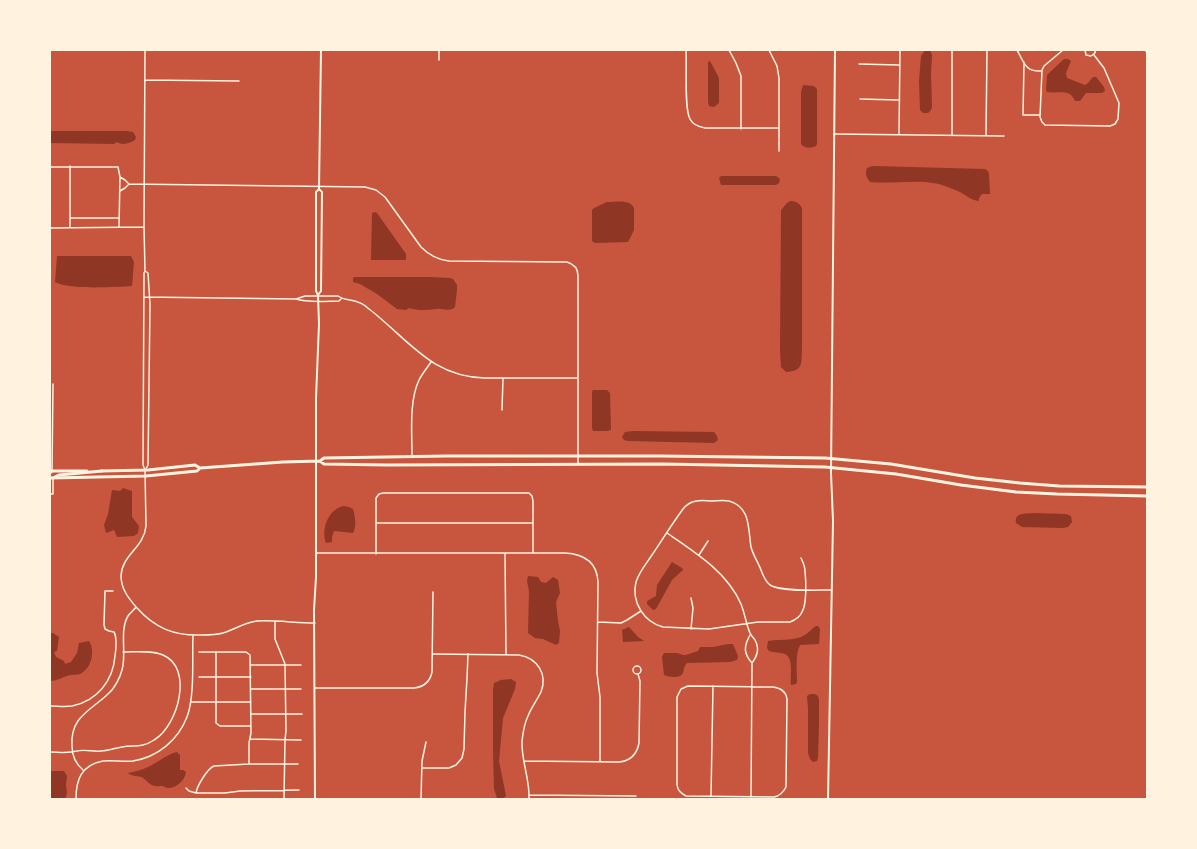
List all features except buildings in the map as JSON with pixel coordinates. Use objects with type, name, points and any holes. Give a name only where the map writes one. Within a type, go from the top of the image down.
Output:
[{"type":"main road","points":[[51,478],[146,476],[196,471],[200,468],[318,461],[324,458],[682,456],[832,459],[891,464],[970,478],[1020,483],[1065,486],[1147,487]]},
{"type":"main road","points":[[318,461],[324,464],[387,465],[673,464],[832,467],[896,474],[967,486],[1016,492],[1147,496]]},
{"type":"main road","points":[[51,472],[145,470],[195,465],[200,468]]},
{"type":"main road","points":[[51,478],[59,474],[102,471]]},
{"type":"street","points":[[145,50],[143,465],[146,476],[146,531],[142,541],[126,560],[121,574],[121,582],[124,591],[145,616],[164,629],[180,634],[219,634],[256,621],[315,623]]},
{"type":"street","points":[[315,799],[315,623],[318,461],[318,295],[316,291],[316,192],[319,188],[321,50]]},
{"type":"street","points":[[439,50],[439,60]]},
{"type":"street","points":[[686,50],[687,112],[692,122],[698,127],[705,128],[779,128]]},
{"type":"street","points":[[729,50],[741,76],[741,129]]},
{"type":"street","points":[[769,50],[777,66],[779,78],[779,151]]},
{"type":"street","points":[[828,799],[833,521],[832,459],[835,50]]},
{"type":"street","points":[[899,134],[898,100],[900,50]]},
{"type":"street","points":[[952,50],[952,135]]},
{"type":"street","points":[[986,50],[986,135]]},
{"type":"street","points":[[1017,50],[1029,70],[1041,72]]},
{"type":"street","points":[[1063,50],[1044,66],[1041,72],[1040,115],[1042,122],[1047,126],[1110,126],[1116,123],[1119,117],[1118,99],[1104,68],[1094,55],[1095,50]]},
{"type":"street","points":[[1085,50],[1085,53],[1088,56],[1094,55]]},
{"type":"street","points":[[1024,62],[1023,115],[1040,115]]},
{"type":"street","points":[[859,64],[899,65]]},
{"type":"street","points":[[145,80],[239,81]]},
{"type":"street","points":[[860,99],[898,100]]},
{"type":"street","points":[[834,134],[1004,136]]},
{"type":"street","points":[[70,166],[70,228]]},
{"type":"street","points":[[50,167],[116,166],[119,169],[120,177],[119,228]]},
{"type":"street","points":[[120,177],[129,184],[319,188],[361,186],[376,190],[388,200],[421,247],[428,254],[438,259],[450,262],[567,262],[572,264],[575,267],[578,276],[578,464]]},
{"type":"street","points":[[120,191],[129,184]]},
{"type":"street","points":[[318,295],[321,291],[322,192],[319,188]]},
{"type":"street","points":[[70,218],[120,218]]},
{"type":"street","points":[[50,228],[144,227]]},
{"type":"street","points":[[145,271],[148,273],[150,297],[148,465],[145,470]]},
{"type":"street","points":[[296,299],[302,296],[338,296],[341,299],[356,302],[369,308],[421,355],[431,362],[443,369],[464,376],[479,378],[578,378]]},
{"type":"street","points":[[144,297],[296,299],[318,301],[339,301],[341,299]]},
{"type":"street","points":[[412,457],[412,408],[414,394],[419,380],[431,362]]},
{"type":"street","points":[[502,410],[503,378]]},
{"type":"street","points":[[51,472],[52,384]]},
{"type":"street","points":[[50,494],[53,494],[51,478]]},
{"type":"street","points":[[376,554],[376,498],[379,494],[383,493],[531,494],[533,502],[533,553]]},
{"type":"street","points":[[801,558],[805,570],[805,590],[804,609],[800,615],[793,620],[786,622],[748,623],[709,629],[692,629],[658,626],[651,622],[640,611],[636,595],[636,582],[642,570],[686,506],[697,500],[727,501],[736,504],[742,509],[747,517],[752,548],[768,584],[776,588],[805,590],[831,590]]},
{"type":"street","points":[[376,523],[533,523]]},
{"type":"street","points":[[667,533],[699,555],[720,574],[730,586],[740,603],[748,623],[750,635],[746,646],[746,651],[748,658],[752,663]]},
{"type":"street","points":[[699,555],[708,541]]},
{"type":"street","points":[[317,553],[533,553],[576,554],[587,559],[592,564],[598,578],[597,673],[600,697],[600,762]]},
{"type":"street","points":[[505,553],[506,655]]},
{"type":"street","points":[[50,706],[72,706],[87,700],[105,686],[109,679],[114,665],[116,635],[114,632],[105,629],[105,591],[113,591]]},
{"type":"street","points":[[315,688],[414,688],[425,684],[431,676],[433,654],[433,592]]},
{"type":"street","points":[[691,598],[693,608],[692,629]]},
{"type":"street","points":[[84,771],[77,764],[72,752],[73,729],[77,720],[87,710],[110,693],[117,682],[122,670],[124,625],[128,616],[136,607]]},
{"type":"street","points":[[598,622],[621,623],[640,611]]},
{"type":"street","points":[[275,622],[275,639],[285,664],[286,731],[284,799]]},
{"type":"street","points":[[76,799],[77,782],[84,771],[90,766],[103,761],[132,761],[149,757],[173,740],[182,728],[191,702],[193,635]]},
{"type":"street","points":[[750,635],[758,646],[756,657],[752,663],[751,797]]},
{"type":"street","points":[[50,752],[101,751],[121,747],[146,745],[156,740],[164,732],[177,710],[179,677],[177,668],[164,655],[153,652],[124,652]]},
{"type":"street","points":[[199,652],[246,652],[250,656],[251,714],[249,764]]},
{"type":"street","points":[[216,652],[215,721],[220,726],[250,726]]},
{"type":"street","points":[[433,654],[519,655],[531,659],[540,668],[543,679],[540,692],[530,711],[525,725],[522,746],[530,795],[529,799]]},
{"type":"street","points":[[422,768],[449,768],[456,765],[462,758],[464,749],[468,654]]},
{"type":"street","points":[[251,665],[302,665]]},
{"type":"street","points":[[524,761],[600,762],[625,761],[631,758],[636,752],[639,743],[640,681],[638,674],[640,673],[641,669],[639,667],[635,667],[633,673],[638,674]]},
{"type":"street","points":[[199,677],[251,677]]},
{"type":"street","points":[[693,686],[713,686],[777,687],[784,691],[787,699],[786,788],[779,796],[731,798],[686,796],[678,789],[677,697],[681,689],[693,686]]},
{"type":"street","points":[[711,796],[713,686]]},
{"type":"street","points":[[251,689],[301,689]]},
{"type":"street","points":[[191,702],[251,702]]},
{"type":"street","points":[[251,714],[302,714]]},
{"type":"street","points":[[250,739],[301,740]]},
{"type":"street","points":[[421,799],[422,758],[426,742]]},
{"type":"street","points":[[196,793],[196,788],[212,767],[249,764],[298,764]]},
{"type":"street","points":[[186,788],[189,791],[196,793],[299,790]]},
{"type":"street","points":[[530,795],[636,796]]},
{"type":"shaded area","points":[[925,50],[930,50],[932,55],[932,107],[928,113],[923,113],[920,110],[919,81],[921,56]]},
{"type":"shaded area","points":[[1064,59],[1071,61],[1066,73],[1067,78],[1085,85],[1093,77],[1096,77],[1104,87],[1105,91],[1102,93],[1086,93],[1080,101],[1075,101],[1070,94],[1067,93],[1047,92],[1047,75]]},
{"type":"shaded area","points":[[710,61],[719,78],[719,103],[714,107],[709,106],[708,102],[708,62]]},
{"type":"shaded area","points":[[803,85],[814,86],[817,89],[817,144],[816,146],[810,148],[804,147],[801,144],[801,92]]},
{"type":"shaded area","points":[[50,131],[127,131],[133,132],[136,137],[135,140],[124,144],[117,142],[114,144],[50,143]]},
{"type":"shaded area","points":[[872,166],[985,169],[989,174],[990,194],[982,194],[979,201],[971,199],[960,192],[939,184],[922,182],[870,182],[866,172],[867,168]]},
{"type":"shaded area","points":[[721,176],[776,176],[780,179],[779,183],[776,185],[721,185],[719,178]]},
{"type":"shaded area","points":[[790,201],[794,201],[802,208],[802,349],[799,368],[786,372],[781,367],[780,350],[781,210]]},
{"type":"shaded area","points":[[607,202],[626,202],[634,208],[634,230],[628,242],[595,243],[592,241],[592,210]]},
{"type":"shaded area","points":[[375,212],[406,254],[405,260],[371,260],[372,213]]},
{"type":"shaded area","points":[[57,256],[131,256],[134,262],[132,286],[81,287],[62,285],[55,282]]},
{"type":"shaded area","points":[[353,278],[450,278],[453,279],[457,285],[455,307],[448,310],[419,310],[409,308],[406,310],[397,309],[377,294],[360,284],[353,282]]},
{"type":"shaded area","points":[[593,390],[607,390],[610,393],[611,430],[593,431]]},
{"type":"shaded area","points":[[625,432],[714,432],[718,440],[714,443],[624,440],[622,437]]},
{"type":"shaded area","points":[[123,488],[132,491],[132,517],[139,526],[138,533],[134,536],[117,537],[114,530],[106,533],[104,525],[108,514],[112,490],[120,491]]},
{"type":"shaded area","points":[[343,506],[353,509],[355,524],[353,533],[334,531],[332,542],[326,543],[324,532],[327,521],[333,512]]},
{"type":"shaded area","points":[[1034,513],[1066,514],[1071,516],[1072,522],[1068,527],[1063,528],[1022,527],[1016,523],[1018,515]]},
{"type":"shaded area","points":[[672,562],[683,570],[672,580],[656,609],[653,610],[647,604],[647,601],[656,596],[657,585]]},
{"type":"shaded area","points":[[528,576],[538,577],[541,582],[546,583],[553,577],[558,580],[560,593],[556,602],[560,631],[559,643],[556,645],[543,639],[535,638],[528,633]]},
{"type":"shaded area","points":[[816,626],[820,629],[819,644],[800,645],[797,658],[797,682],[796,684],[791,685],[790,659],[785,654],[769,651],[767,648],[768,641],[801,637]]},
{"type":"shaded area","points":[[629,627],[644,641],[623,642],[622,630]]},
{"type":"shaded area","points":[[50,633],[53,633],[59,637],[57,651],[54,652],[56,657],[64,661],[65,664],[71,662],[77,653],[79,643],[89,641],[92,649],[92,658],[89,666],[80,674],[50,681]]},
{"type":"shaded area","points":[[733,644],[738,656],[737,660],[730,662],[687,663],[682,675],[671,677],[664,675],[662,657],[664,653],[686,655],[698,651],[700,647],[713,647]]},
{"type":"shaded area","points":[[511,679],[516,682],[515,689],[503,718],[499,761],[506,796],[502,799],[497,798],[494,789],[493,689],[494,683],[501,680]]},
{"type":"shaded area","points":[[810,694],[815,694],[818,696],[819,700],[818,758],[817,761],[813,762],[808,753],[807,696]]},
{"type":"shaded area","points":[[177,752],[180,755],[180,770],[186,772],[182,781],[174,787],[168,788],[163,786],[153,786],[143,778],[128,773],[147,768]]},
{"type":"shaded area","points":[[50,771],[64,771],[67,776],[67,793],[65,799],[50,799]]}]
